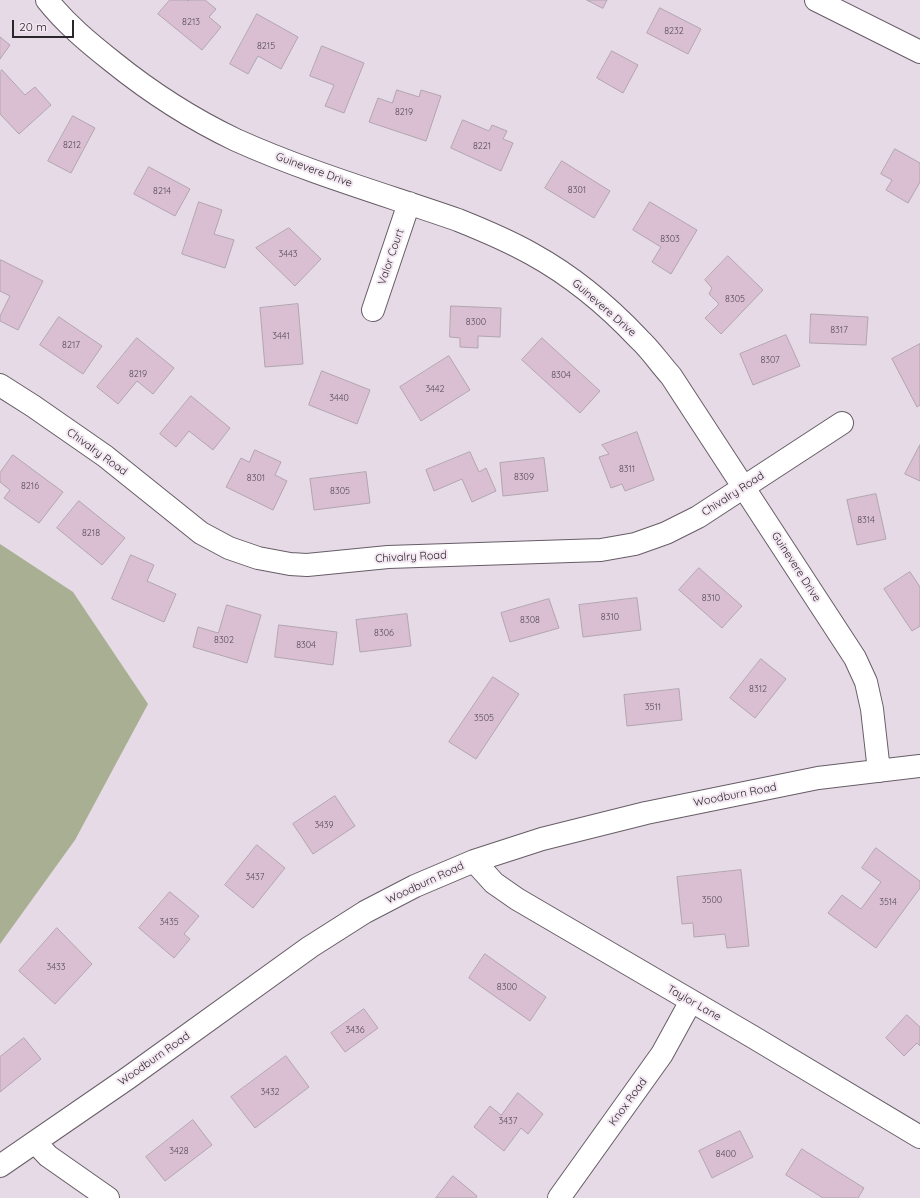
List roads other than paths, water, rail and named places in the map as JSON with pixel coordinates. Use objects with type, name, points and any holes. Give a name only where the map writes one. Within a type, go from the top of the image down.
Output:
[{"type":"street","name":"Guinevere Drive","points":[[47,0],[58,14],[86,41],[131,77],[181,110],[234,139],[290,163],[458,220],[485,231],[532,254],[574,281],[608,309],[640,340],[671,376],[855,658],[866,682],[872,709],[879,770]]},
{"type":"street","points":[[816,0],[920,52]]},
{"type":"street","name":"Valor Court","points":[[373,310],[409,203]]},
{"type":"street","name":"Chivalry Road","points":[[0,385],[105,456],[201,533],[229,548],[258,558],[290,564],[307,565],[388,557],[601,550],[635,544],[666,533],[698,516],[842,423]]},
{"type":"street","name":"Woodburn Road","points":[[0,1166],[128,1078],[310,947],[365,912],[415,886],[474,861],[542,839],[646,813],[818,778],[920,766]]},
{"type":"street","name":"Taylor Lane","points":[[474,861],[494,883],[517,899],[920,1137]]},
{"type":"street","name":"Knox Road","points":[[559,1198],[662,1054],[691,1001]]},
{"type":"street","points":[[35,1142],[48,1156],[108,1198]]}]
